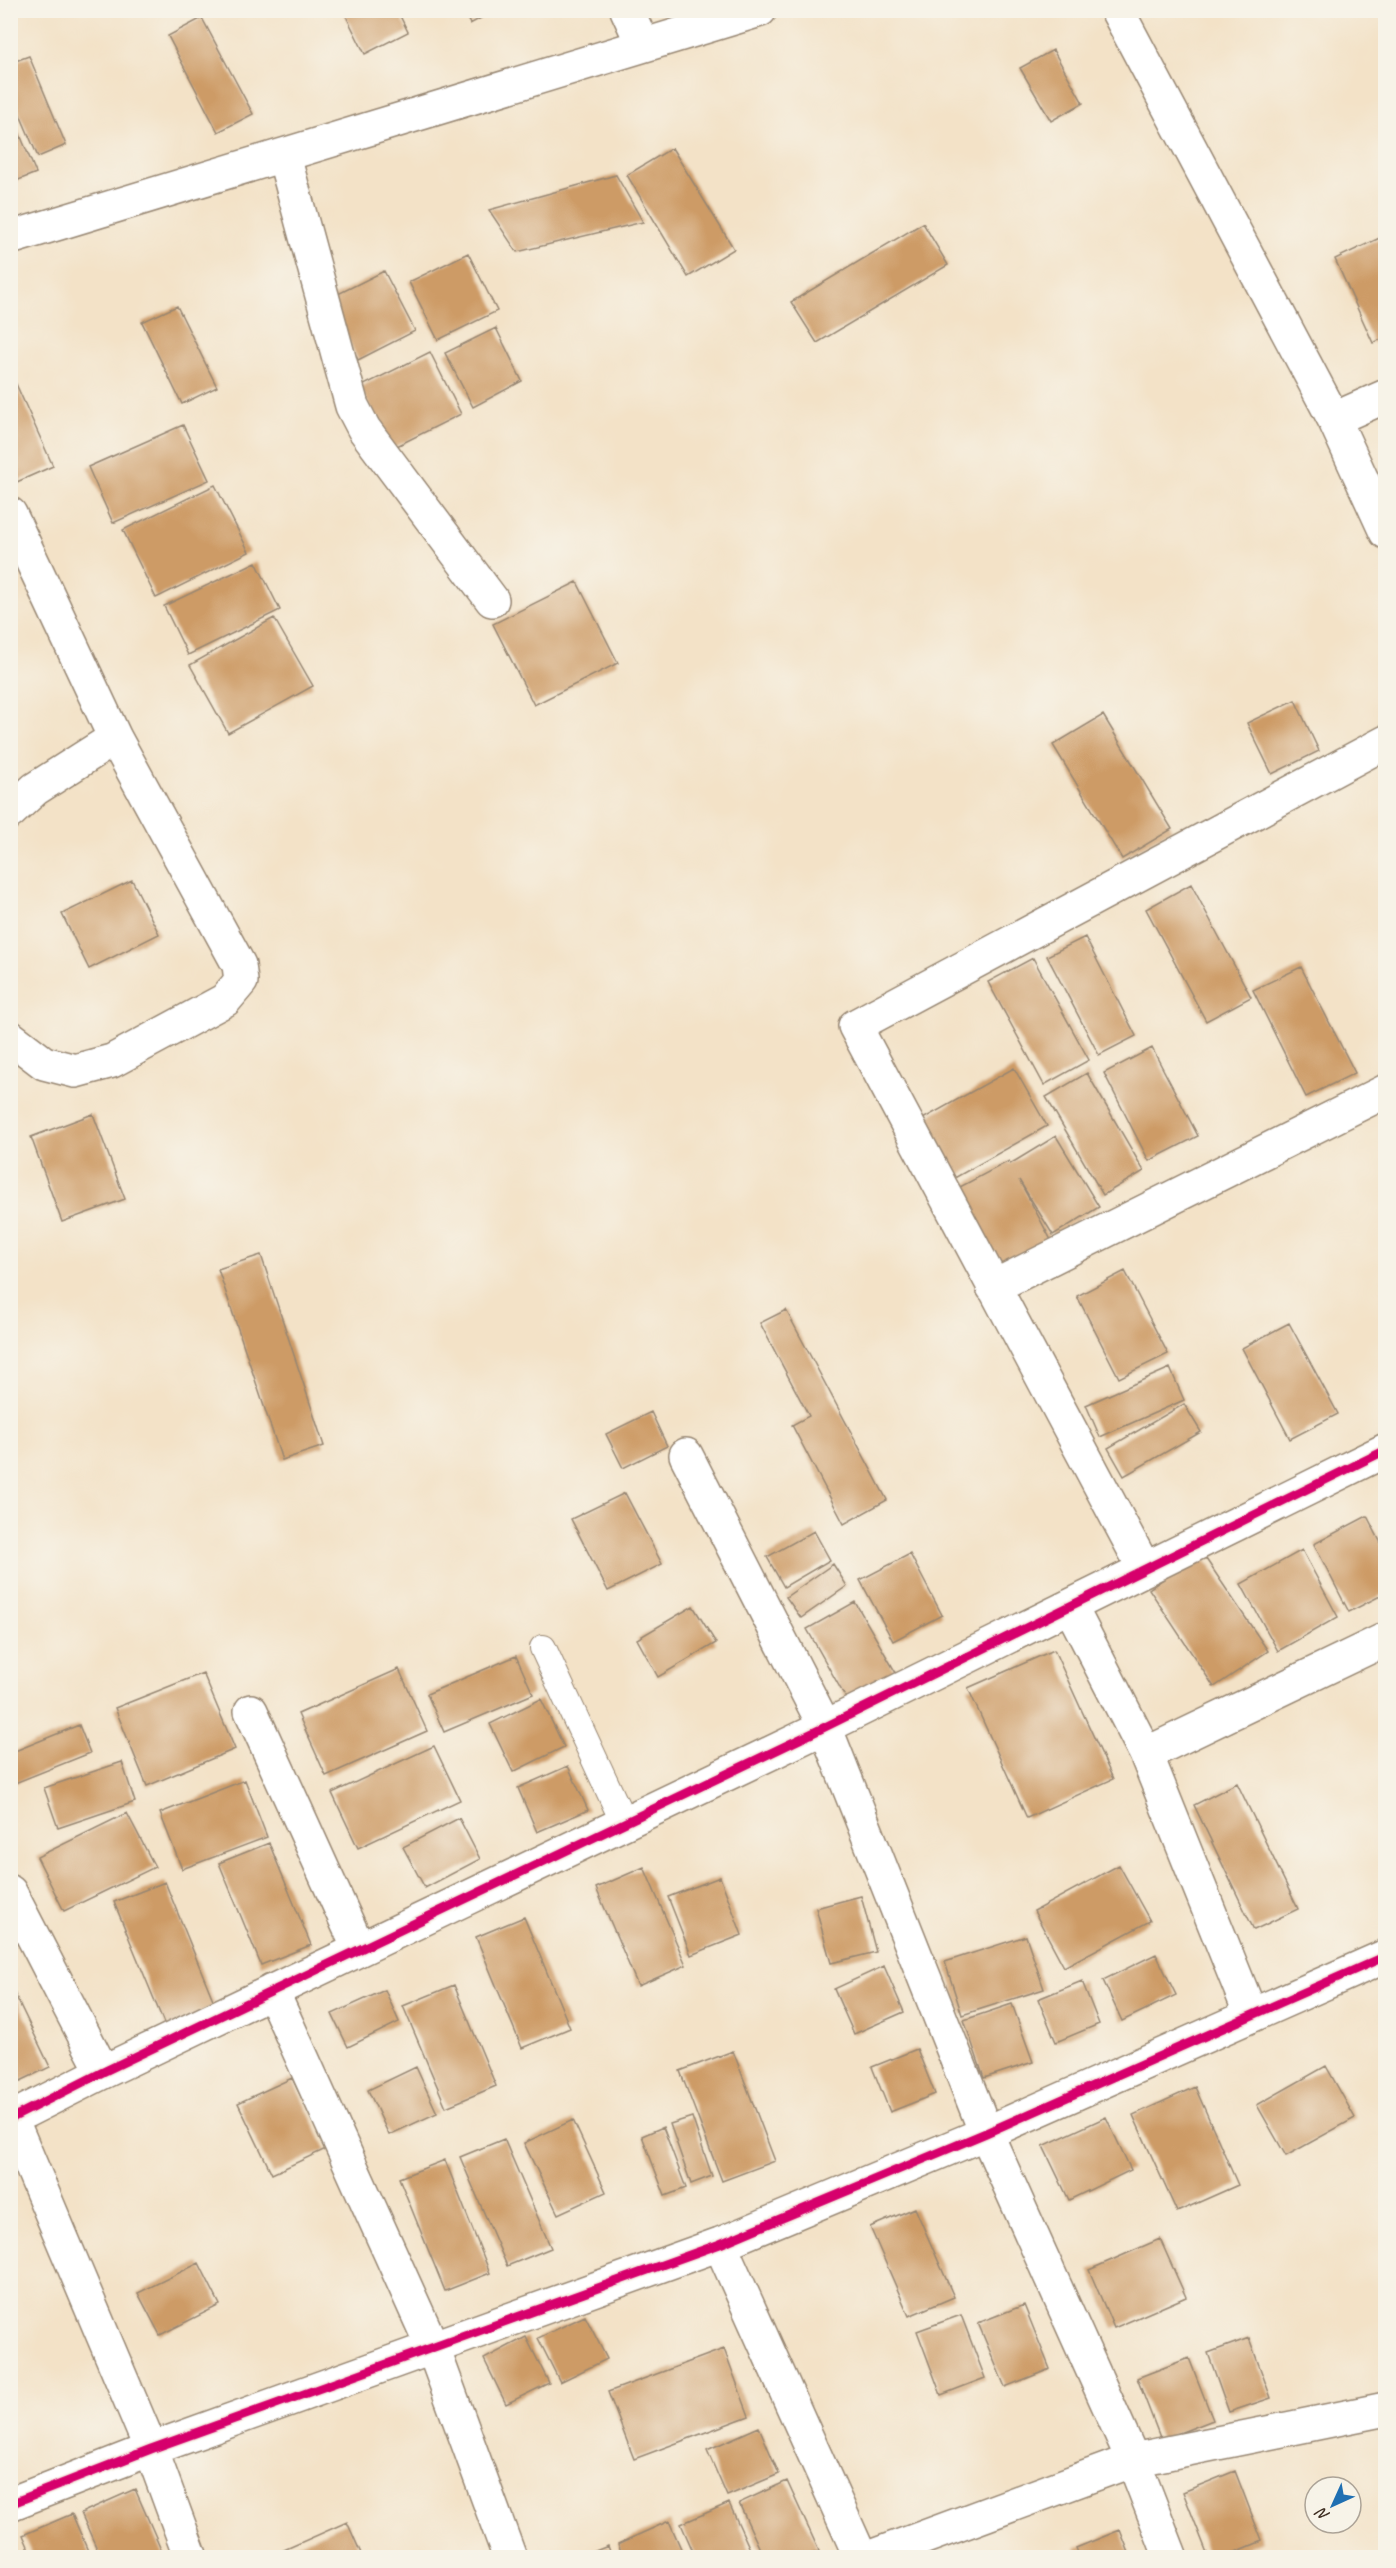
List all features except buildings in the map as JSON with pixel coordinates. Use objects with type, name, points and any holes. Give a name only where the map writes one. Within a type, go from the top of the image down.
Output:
[{"type":"street","points":[[627,10],[643,45]]},
{"type":"street","points":[[10,238],[760,10]]},
{"type":"street","points":[[1117,10],[1334,419],[1386,532]]},
{"type":"street","points":[[284,156],[352,406],[364,429],[492,600]]},
{"type":"street","points":[[1334,419],[1386,396]]},
{"type":"street","points":[[10,514],[114,738],[239,964],[241,981],[225,1000],[112,1061],[75,1071],[44,1063],[10,1037]]},
{"type":"street","points":[[10,812],[35,789],[114,738]]},
{"type":"street","points":[[1144,1568],[855,1026],[1386,742]]},
{"type":"street","points":[[993,1287],[1386,1091]]},
{"type":"street","points":[[191,2558],[151,2449],[11,2119],[103,2072],[825,1727],[1386,1450]]},
{"type":"street","points":[[686,1455],[825,1727],[986,2133],[1134,2460],[1171,2558]]},
{"type":"street","points":[[1070,1606],[1146,1754],[1251,2015]]},
{"type":"street","points":[[1146,1754],[1386,1639]]},
{"type":"street","points":[[251,1711],[360,1949]]},
{"type":"street","points":[[10,1892],[103,2072]]},
{"type":"street","points":[[10,2504],[151,2449],[720,2244],[986,2133],[1386,1956]]},
{"type":"street","points":[[272,1991],[433,2348],[510,2558]]},
{"type":"street","points":[[720,2244],[861,2558]]},
{"type":"street","points":[[868,2558],[1134,2460],[1386,2409]]},
{"type":"lane","points":[[543,1647],[624,1823]]},
{"type":"cycle path","points":[[10,2119],[103,2072],[825,1727],[1386,1450]]},
{"type":"cycle path","points":[[10,2504],[151,2449],[720,2244],[986,2133],[1386,1956]]}]
